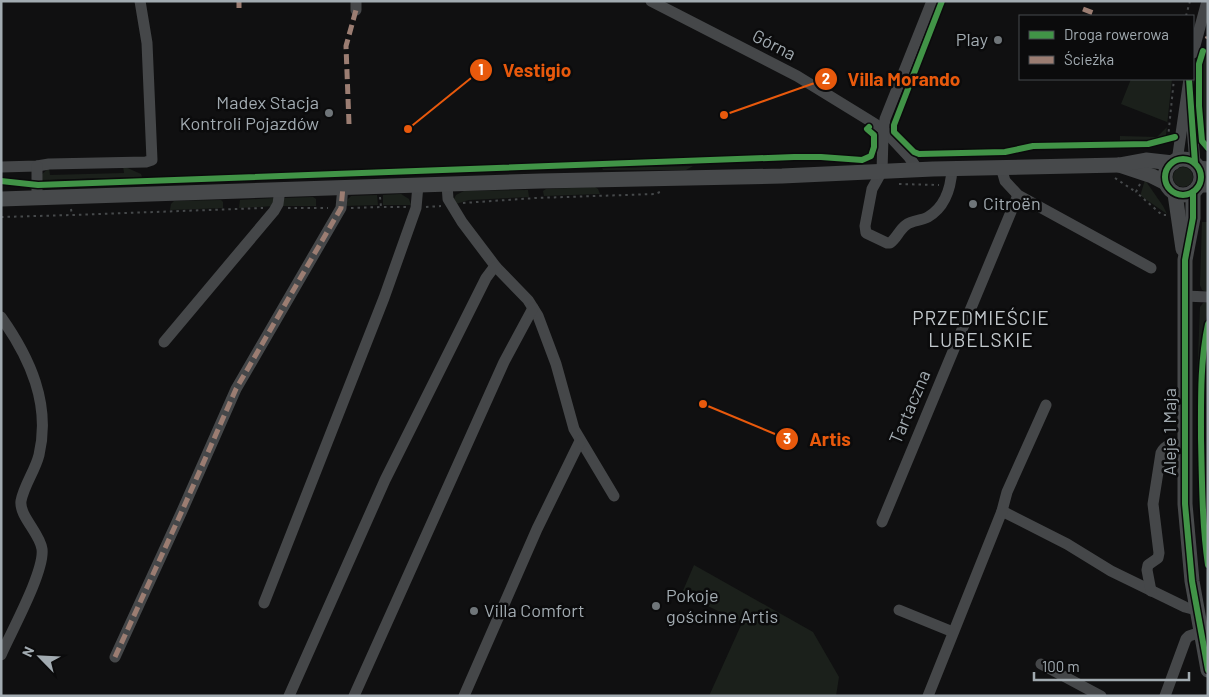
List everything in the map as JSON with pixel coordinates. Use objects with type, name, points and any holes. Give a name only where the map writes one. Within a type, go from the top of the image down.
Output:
[{"type":"main road","points":[[1,199],[343,187],[716,178],[1001,167],[1119,165],[1146,160],[1175,162],[1187,160],[1200,166],[1200,189],[1186,195],[1152,176],[1119,165]]},
{"type":"main road","points":[[1171,188],[1166,172],[1175,162]]},
{"type":"main road","name":"Aleje 1 Maja","points":[[1171,188],[1185,260]]},
{"type":"main road","name":"Aleje 1 Maja","points":[[1200,189],[1185,260],[1185,443],[1187,534],[1196,610],[1208,670]]},
{"type":"street","points":[[1,167],[146,162],[152,160],[147,43],[140,1]]},
{"type":"street","name":"Górna","points":[[652,1],[797,76],[883,129],[909,156],[918,170]]},
{"type":"street","points":[[932,1],[885,118],[882,171],[872,189],[865,230],[868,235],[887,243],[893,241],[905,225],[928,217],[937,209],[949,191],[952,183],[952,169]]},
{"type":"street","points":[[1194,49],[1207,1]]},
{"type":"street","points":[[1175,162],[1189,82]]},
{"type":"street","points":[[1189,82],[1200,166]]},
{"type":"street","points":[[37,166],[37,198]]},
{"type":"street","points":[[1001,167],[1005,182],[1018,195],[1151,268]]},
{"type":"street","points":[[447,184],[448,199],[451,206],[496,267],[505,274],[533,308],[548,339],[574,429],[614,496]]},
{"type":"street","points":[[264,603],[384,298],[416,207],[418,185]]},
{"type":"street","points":[[115,656],[236,389],[341,208],[343,187]]},
{"type":"street","points":[[164,342],[276,208],[280,189]]},
{"type":"street","name":"Tartaczna","points":[[882,522],[1018,195]]},
{"type":"street","points":[[289,696],[385,480],[486,278],[496,267]]},
{"type":"street","points":[[1184,296],[1208,297]]},
{"type":"street","points":[[354,696],[504,362],[533,308]]},
{"type":"street","points":[[1,317],[18,341],[30,366],[40,405],[42,430],[40,449],[21,503],[24,514],[41,544],[40,566],[1,655]]},
{"type":"street","points":[[928,696],[1002,511],[1006,492],[1046,404]]},
{"type":"street","points":[[464,696],[537,529],[580,441]]},
{"type":"street","points":[[1151,591],[1147,570],[1148,565],[1158,558],[1159,553],[1153,504],[1161,453],[1164,447],[1169,444],[1185,443]]},
{"type":"street","points":[[1002,511],[1151,591],[1185,607],[1196,610]]},
{"type":"street","points":[[899,610],[953,632]]},
{"type":"street","points":[[1165,696],[1186,639],[1201,632]]},
{"type":"street","points":[[1041,664],[1101,696]]},
{"type":"path","points":[[1186,15],[1190,1]]},
{"type":"path","points":[[1168,138],[1174,80]]},
{"type":"path","points":[[1141,182],[1136,192],[1162,215],[1166,215]]},
{"type":"path","points":[[380,195],[381,207],[416,207],[451,206],[470,202],[536,198],[656,194],[664,190]]},
{"type":"path","points":[[71,205],[72,215]]},
{"type":"path","points":[[1,217],[276,208]]},
{"type":"shaded area","points":[[1206,50],[1208,50],[1208,143],[1202,119],[1200,100],[1201,68]]},
{"type":"shaded area","points":[[1131,80],[1172,80],[1167,126],[1167,122],[1121,104]]},
{"type":"shaded area","points":[[1167,127],[1166,135],[1149,140],[1120,141],[1120,136],[1157,137]]},
{"type":"shaded area","points":[[123,166],[141,174],[142,177],[41,180],[41,175],[49,168],[50,175],[124,173]]},
{"type":"shaded area","points":[[693,166],[686,170],[603,170],[602,168]]},
{"type":"shaded area","points":[[1183,167],[1190,170],[1193,177],[1190,184],[1183,187],[1176,184],[1173,177],[1176,170]]},
{"type":"shaded area","points":[[1145,180],[1163,206],[1167,214],[1141,196]]},
{"type":"shaded area","points":[[595,187],[600,194],[544,196],[543,191],[546,189]]},
{"type":"shaded area","points":[[528,190],[529,197],[469,200],[456,204],[454,199],[456,195],[464,191]]},
{"type":"shaded area","points":[[401,194],[409,199],[411,205],[383,205],[383,195]]},
{"type":"shaded area","points":[[377,195],[378,205],[345,206],[351,196]]},
{"type":"shaded area","points":[[313,197],[316,199],[316,206],[281,206],[285,198]]},
{"type":"shaded area","points":[[274,198],[274,206],[239,208],[240,200]]},
{"type":"shaded area","points":[[221,200],[223,208],[170,210],[171,204],[174,201]]},
{"type":"shaded area","points":[[1202,222],[1208,222],[1208,292],[1202,290],[1200,285]]},
{"type":"shaded area","points":[[1208,302],[1201,344],[1198,383],[1200,307],[1203,303]]},
{"type":"shaded area","points":[[694,565],[813,632],[839,677],[836,696],[709,696],[742,623],[682,593]]},
{"type":"marked path","points":[[239,1],[239,8]]},
{"type":"marked path","points":[[1083,9],[1096,14]]},
{"type":"marked path","points":[[349,124],[346,46],[356,10]]},
{"type":"marked path","points":[[115,657],[236,389],[341,208],[343,187]]},
{"type":"cycle path","points":[[942,1],[894,125],[894,132],[914,152],[919,154],[1005,152],[1033,146],[1148,144],[1175,137]]},
{"type":"cycle path","points":[[1203,51],[1199,64],[1199,106],[1202,141],[1208,148]]},
{"type":"cycle path","points":[[1189,80],[1195,163]]},
{"type":"cycle path","points":[[1,181],[38,185],[794,157],[862,160],[871,156],[874,147],[874,135],[867,129],[869,127]]},
{"type":"cycle path","points":[[1183,159],[1190,160],[1196,164],[1200,170],[1201,177],[1200,184],[1196,190],[1190,194],[1183,195],[1176,194],[1170,190],[1166,184],[1165,177],[1166,170],[1170,164],[1176,160],[1183,159]]},
{"type":"cycle path","points":[[1193,192],[1193,218],[1185,260],[1185,504],[1192,581],[1208,670]]},
{"type":"cycle path","points":[[1208,324],[1202,367],[1201,410],[1203,502],[1208,565]]},
{"type":"place","name":"Play","points":[[998,40]]},
{"type":"place","name":"Madex Stacja Kontroli Pojazdów","points":[[329,113]]},
{"type":"place","name":"Villa Morando","points":[[724,115]]},
{"type":"place","name":"Vestigio","points":[[408,129]]},
{"type":"place","name":"Citroën","points":[[973,204]]},
{"type":"place","name":"Artis","points":[[703,404]]},
{"type":"place","name":"Pokoje gościnne Artis","points":[[656,606]]},
{"type":"place","name":"Villa Comfort","points":[[474,611]]},
{"type":"district","name":"PRZEDMIEŚCIE LUBELSKIE","points":[[981,329]]}]
